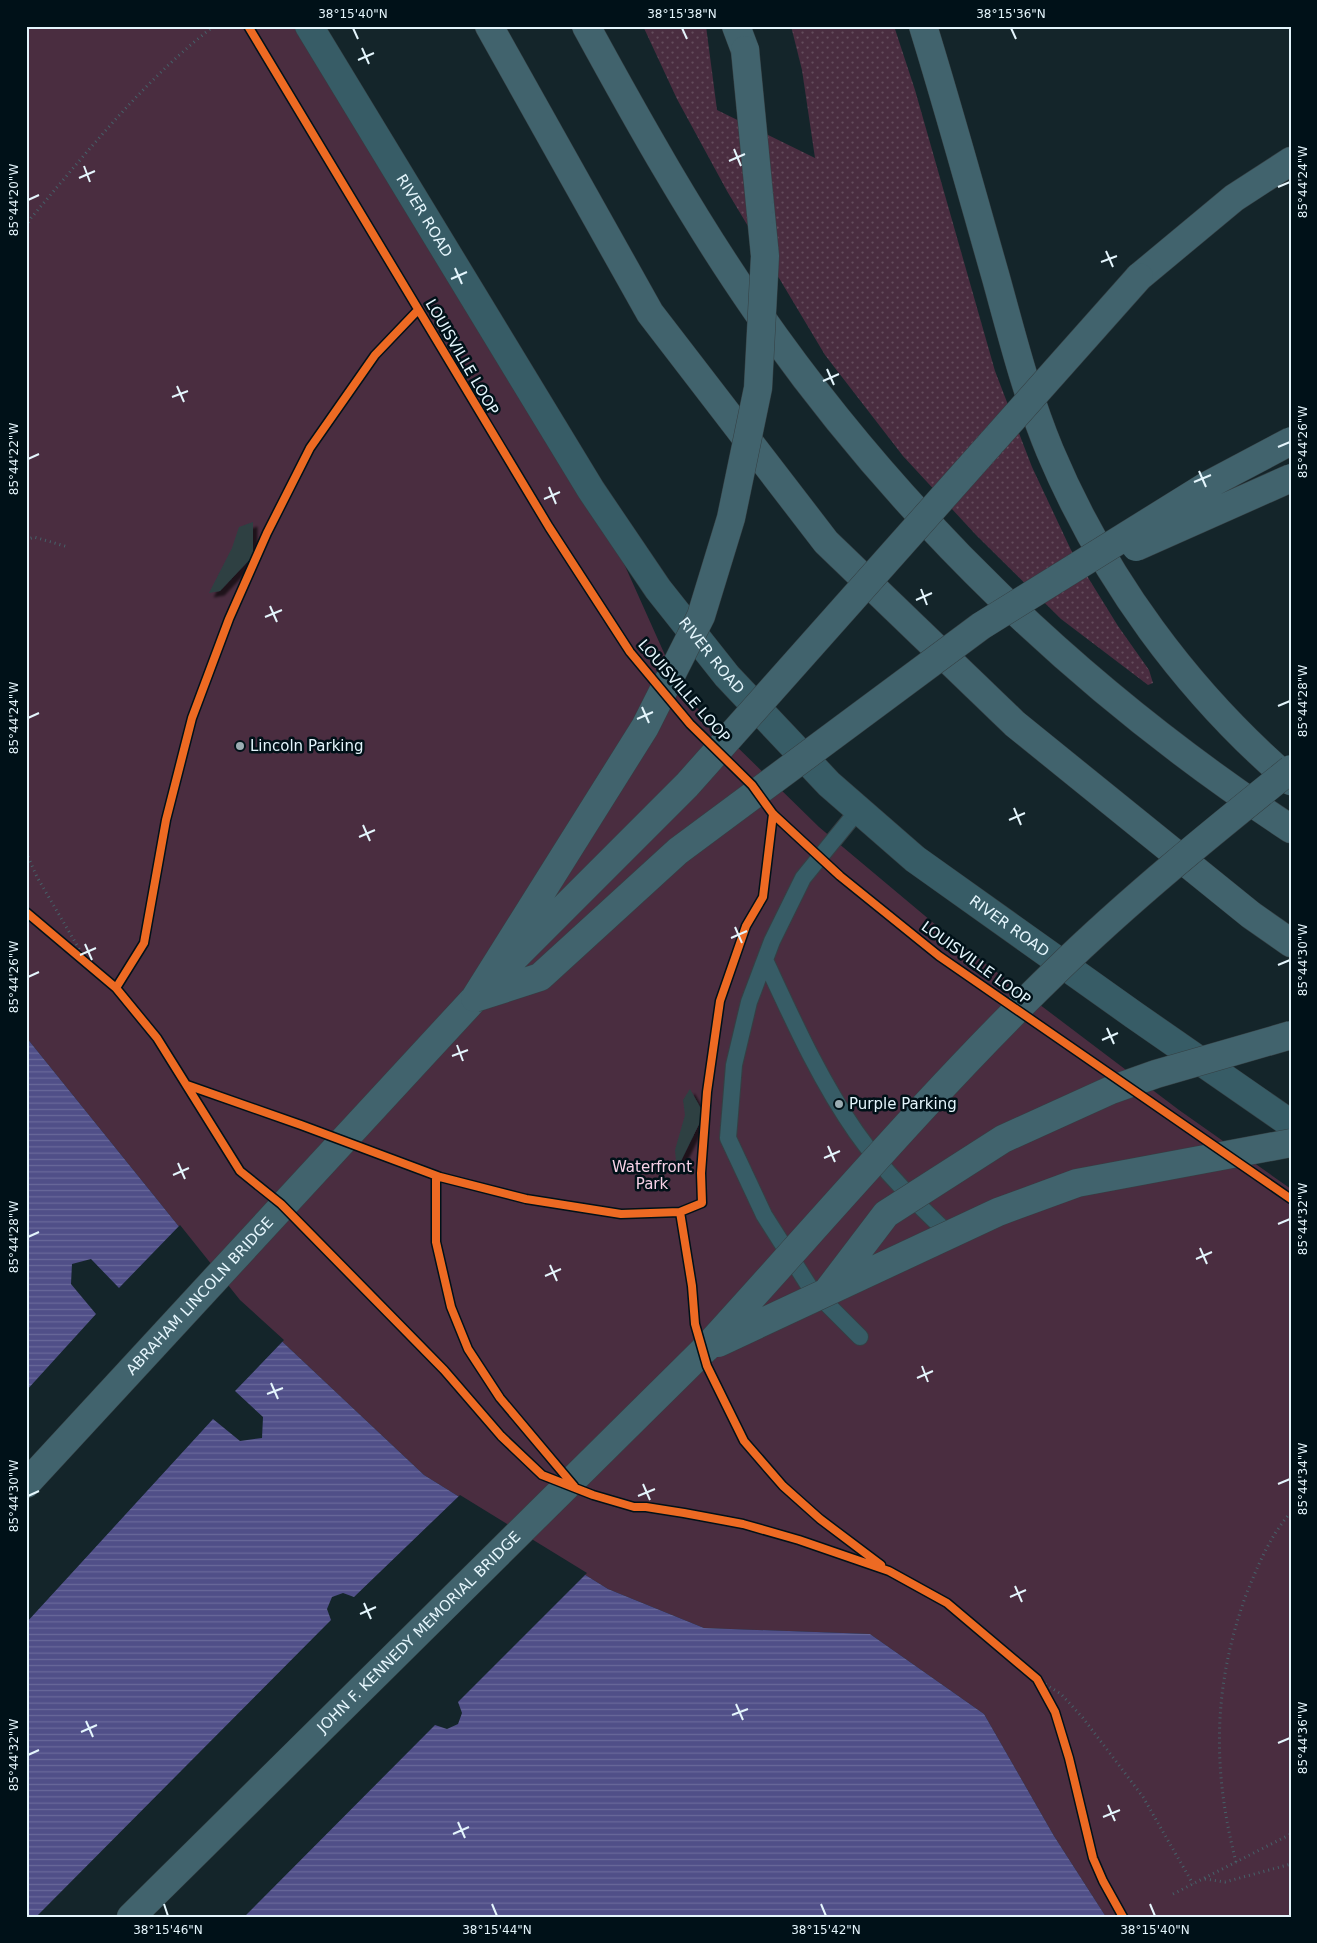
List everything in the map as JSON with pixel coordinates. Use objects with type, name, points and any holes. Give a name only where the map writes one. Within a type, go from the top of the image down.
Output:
[{"type":"highway","points":[[489,26],[650,313],[826,542],[1015,724],[1251,915],[1291,943]]},
{"type":"highway","points":[[586,26],[673,179],[751,302],[809,383],[892,484],[947,545],[1004,602],[1064,656],[1160,736],[1235,792],[1291,829]]},
{"type":"highway","points":[[924,26],[1026,380],[1049,449],[1076,508],[1129,598],[1197,688],[1240,736],[1278,785]]},
{"type":"highway","points":[[475,998],[645,727],[701,616],[731,518],[758,388],[765,256],[740,34]]},
{"type":"highway","points":[[475,998],[687,784],[1139,277],[1234,198],[1291,161]]},
{"type":"highway","points":[[475,998],[540,977],[678,851],[981,626],[1208,485],[1291,442]]},
{"type":"highway","points":[[1018,603],[1245,497],[1291,478]]},
{"type":"highway","points":[[1278,785],[1291,769]]},
{"type":"highway","points":[[1278,785],[1291,776]]},
{"type":"highway","name":"JOHN F. KENNEDY MEMORIAL BRIDGE","points":[[131,1917],[707,1348],[966,1064],[1056,972],[1150,883],[1278,785]]},
{"type":"highway","name":"ABRAHAM LINCOLN BRIDGE","points":[[26,1484],[475,998]]},
{"type":"highway","points":[[827,1293],[886,1214],[1003,1138],[1061,1111],[1156,1074],[1291,1034]]},
{"type":"highway","points":[[707,1348],[998,1212],[1077,1183],[1291,1143]]},
{"type":"street","name":"RIVER ROAD","points":[[309,26],[586,482],[658,589],[727,676],[829,784],[915,859],[1291,1124]]},
{"type":"lane","points":[[859,810],[803,878],[765,960],[749,1002],[734,1065],[728,1138],[764,1216],[808,1286],[860,1337]]},
{"type":"lane","points":[[765,960],[804,1043],[856,1132],[906,1194],[956,1241]]},
{"type":"path","points":[[26,227],[31,218],[122,113],[186,48],[214,26]]},
{"type":"path","points":[[26,540],[34,537],[68,547]]},
{"type":"path","points":[[26,852],[37,876],[88,964]]},
{"type":"path","points":[[68,947],[95,970]]},
{"type":"path","points":[[1236,1862],[1225,1818],[1221,1788],[1220,1723],[1222,1686],[1232,1640],[1256,1570],[1278,1526],[1291,1512]]},
{"type":"path","points":[[1030,1673],[1060,1694],[1077,1712],[1121,1767],[1143,1797],[1193,1884]]},
{"type":"path","points":[[1037,1679],[1046,1696]]},
{"type":"path","points":[[1173,1894],[1291,1834]]},
{"type":"path","points":[[1204,1878],[1225,1882],[1291,1864]]},
{"type":"green space","name":"Waterfront Park","points":[[26,26],[307,26],[591,490],[682,693],[819,827],[949,936],[1179,1110],[1291,1189],[1291,1917],[1106,1917],[1054,1836],[984,1714],[870,1634],[704,1628],[608,1589],[424,1475],[239,1301],[26,1037]]},
{"type":"green space","points":[[643,26],[706,26],[717,110],[815,158],[802,70],[791,26],[894,26],[915,90],[995,371],[1032,467],[1071,550],[1118,626],[1149,670],[1153,683],[1148,685],[1061,619],[976,535],[903,456],[825,355],[727,191],[677,99]]},
{"type":"shaded area","points":[[26,1037],[239,1301],[424,1475],[608,1589],[704,1628],[870,1634],[984,1714],[1054,1836],[1106,1917],[26,1917]]},
{"type":"pier","points":[[180,1225],[240,1300],[284,1340],[235,1391],[263,1417],[262,1438],[240,1441],[213,1419],[26,1623],[26,1391],[96,1314],[71,1284],[72,1264],[91,1259],[119,1288]]},
{"type":"pier","points":[[460,1495],[587,1573],[458,1702],[462,1713],[458,1724],[447,1729],[435,1725],[244,1917],[36,1917],[331,1620],[327,1609],[332,1597],[343,1593],[354,1597]]},
{"type":"building","points":[[253,522],[253,556],[220,591],[209,593],[232,548],[239,527]]},
{"type":"building","points":[[690,1089],[704,1114],[680,1163],[676,1161],[675,1150],[685,1115],[683,1100]]},
{"type":"cycle path","name":"LOUISVILLE LOOP","points":[[248,26],[549,527],[630,652],[690,724],[752,785],[773,814],[840,876],[939,956],[1291,1199]]},
{"type":"cycle path","name":"LOUISVILLE LOOP","points":[[116,988],[144,943],[166,820],[192,718],[229,619],[267,533],[310,448],[375,355],[418,310]]},
{"type":"cycle path","points":[[187,1085],[440,1177],[526,1199],[621,1214],[680,1212],[702,1203],[701,1173],[707,1092],[720,1001],[746,926],[763,897],[773,814]]},
{"type":"cycle path","points":[[26,912],[116,988],[157,1038],[240,1171],[281,1204],[444,1370],[501,1436],[542,1475],[593,1495],[634,1507],[646,1507],[743,1524],[799,1540],[889,1571],[947,1603],[1037,1679],[1055,1712],[1069,1758],[1093,1858],[1103,1881],[1123,1917]]},
{"type":"cycle path","points":[[436,1176],[436,1242],[451,1307],[468,1349],[500,1398],[574,1486]]},
{"type":"cycle path","points":[[680,1212],[692,1286],[695,1324],[707,1366],[744,1441],[783,1486],[820,1519],[881,1565]]},
{"type":"place","name":"Lincoln Parking","points":[[240,746]]},
{"type":"place","name":"Purple Parking","points":[[839,1104]]}]
